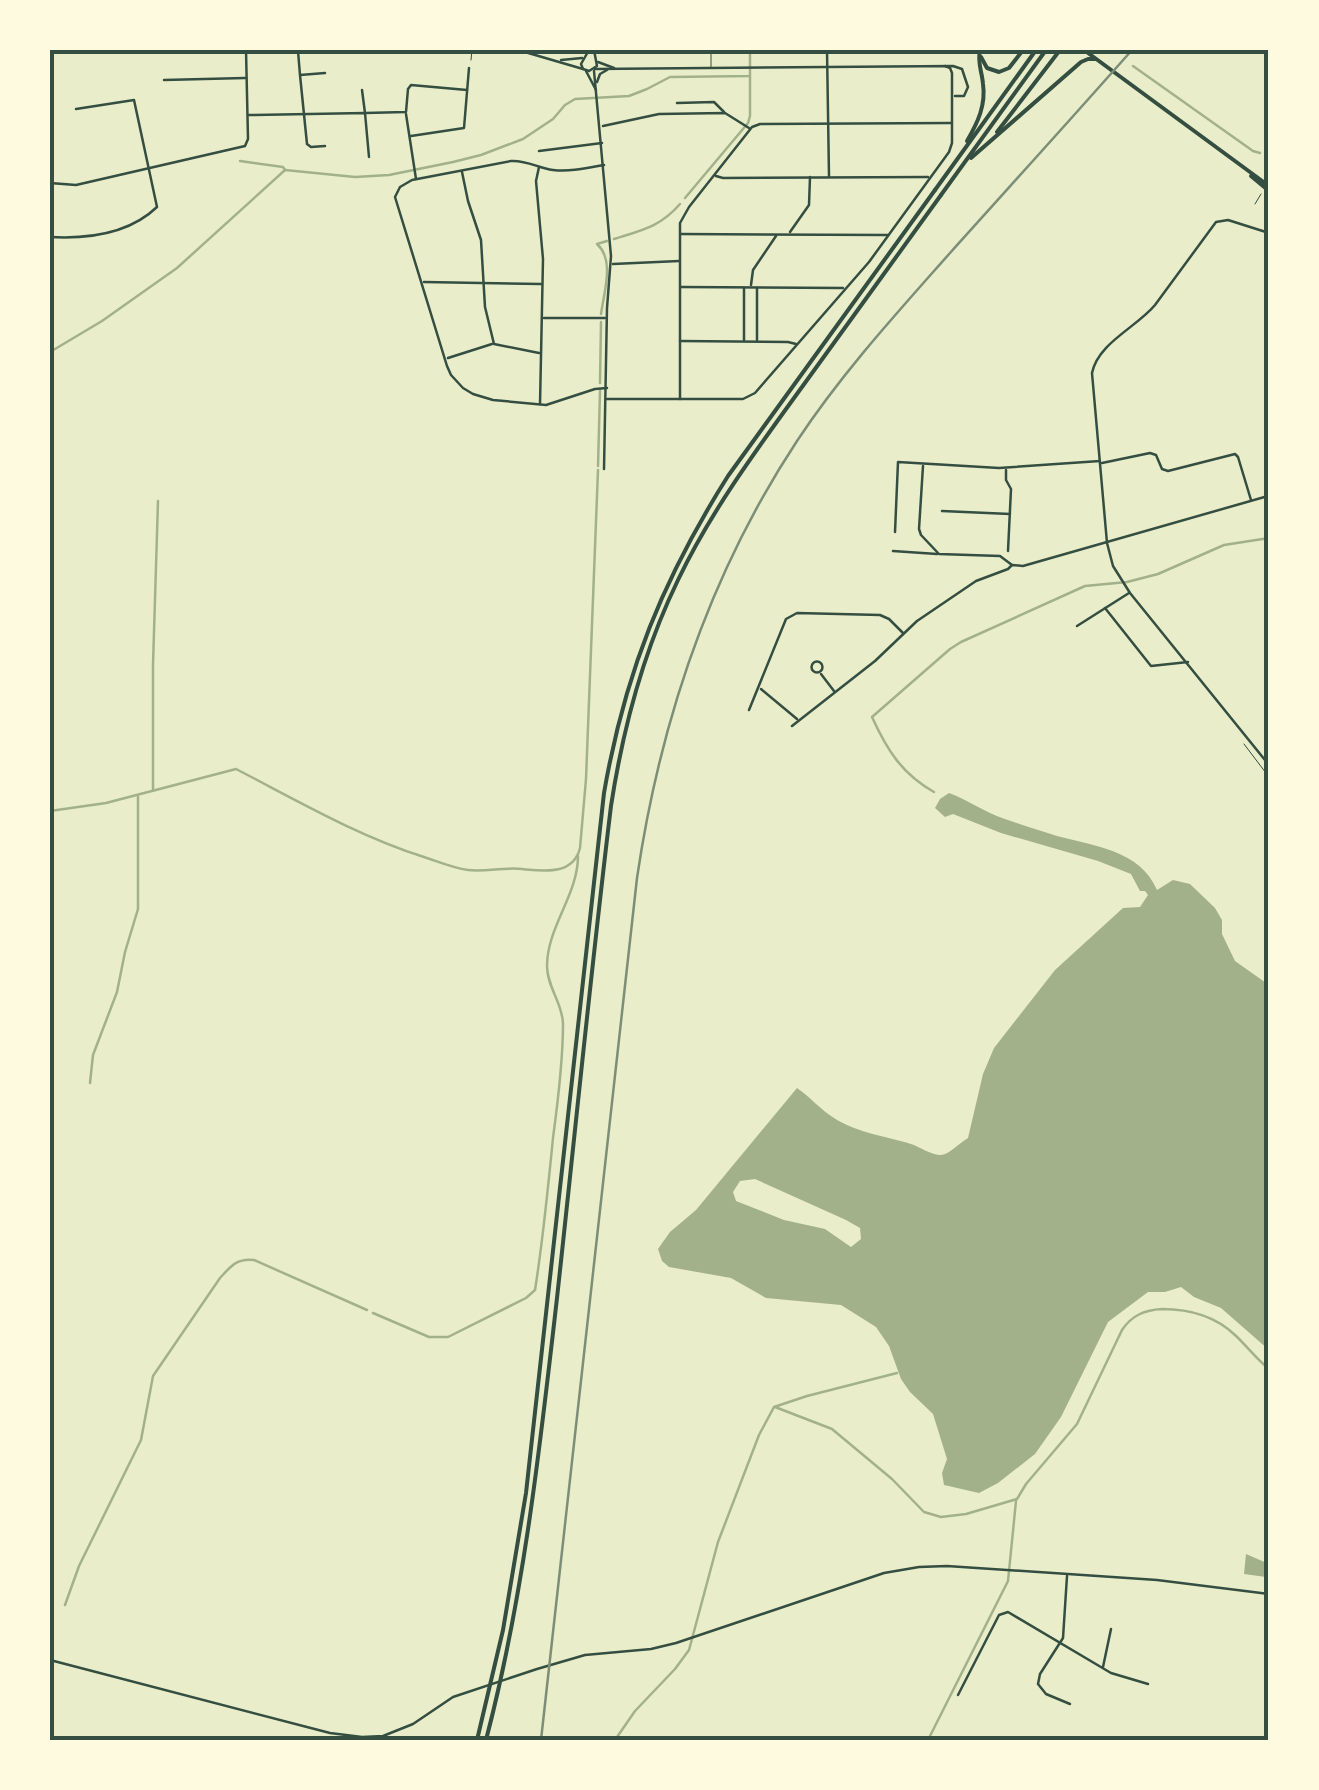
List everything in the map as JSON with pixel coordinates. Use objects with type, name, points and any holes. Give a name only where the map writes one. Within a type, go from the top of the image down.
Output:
[{"type":"main road","points":[[981,50],[984,66],[999,72],[1010,68],[1023,50]]},
{"type":"main road","points":[[956,161],[982,110],[984,85],[978,62],[981,50]]},
{"type":"main road","points":[[477,1740],[503,1630],[526,1493],[604,793],[632,671],[666,584],[709,506],[1036,50]]},
{"type":"main road","points":[[486,1740],[508,1648],[533,1500],[609,820],[634,692],[677,582],[723,498],[1046,50]]},
{"type":"main road","points":[[991,140],[1060,50]]},
{"type":"main road","points":[[1084,50],[1268,188]]},
{"type":"main road","points":[[962,166],[1084,61],[1100,62]]},
{"type":"street","points":[[50,183],[76,186],[245,146],[246,50]]},
{"type":"street","points":[[518,50],[566,60],[592,56],[605,66],[620,69]]},
{"type":"street","points":[[597,92],[581,64],[592,50],[596,60],[612,264],[604,468]]},
{"type":"street","points":[[827,50],[829,177]]},
{"type":"street","points":[[298,51],[306,144],[325,146]]},
{"type":"street","points":[[544,56],[584,69],[608,70],[747,66],[961,68],[968,91],[964,96],[955,96],[952,90]]},
{"type":"street","points":[[607,399],[747,398],[754,394],[890,235],[951,150],[952,70],[945,66]]},
{"type":"street","points":[[411,136],[464,128],[470,68]]},
{"type":"street","points":[[597,92],[599,77],[608,70]]},
{"type":"street","points":[[300,76],[325,73]]},
{"type":"street","points":[[164,80],[247,78]]},
{"type":"street","points":[[416,179],[406,112],[408,89],[411,86],[466,90]]},
{"type":"street","points":[[362,90],[369,157]]},
{"type":"street","points":[[50,238],[79,238],[122,229],[153,212],[157,205],[134,100],[76,109]]},
{"type":"street","points":[[677,102],[714,102],[749,128]]},
{"type":"street","points":[[248,115],[406,112]]},
{"type":"street","points":[[600,126],[659,114],[725,113]]},
{"type":"street","points":[[680,399],[680,222],[749,128],[760,124],[952,123]]},
{"type":"street","points":[[538,150],[602,143]]},
{"type":"street","points":[[604,165],[558,171],[512,161],[416,179],[404,183],[396,199],[454,379],[473,394],[540,405],[607,388]]},
{"type":"street","points":[[539,167],[536,177],[543,253],[540,405]]},
{"type":"street","points":[[462,170],[480,240],[484,307],[494,344]]},
{"type":"street","points":[[714,175],[930,178]]},
{"type":"street","points":[[789,233],[809,204],[810,177]]},
{"type":"street","points":[[1269,233],[1228,220],[1216,222],[1149,312],[1097,358],[1092,377],[1107,544],[1113,566],[1269,765]]},
{"type":"street","points":[[679,234],[890,235]]},
{"type":"street","points":[[757,342],[753,270],[778,234]]},
{"type":"street","points":[[612,264],[679,262]]},
{"type":"street","points":[[421,282],[542,284]]},
{"type":"street","points":[[679,287],[846,289]]},
{"type":"street","points":[[744,287],[744,342]]},
{"type":"street","points":[[542,318],[607,318]]},
{"type":"street","points":[[679,341],[798,344]]},
{"type":"street","points":[[445,359],[494,344],[541,352]]},
{"type":"street","points":[[894,532],[898,462],[1006,468],[1115,462],[1150,453],[1168,471],[1235,454],[1252,502]]},
{"type":"street","points":[[923,464],[919,532],[939,554]]},
{"type":"street","points":[[1006,468],[1011,489],[1008,551]]},
{"type":"street","points":[[893,551],[1000,556],[1021,567],[1268,496]]},
{"type":"street","points":[[942,511],[1010,514]]},
{"type":"street","points":[[792,726],[875,661],[917,621],[976,581],[1012,565]]},
{"type":"street","points":[[1077,626],[1130,592]]},
{"type":"street","points":[[1105,608],[1151,666],[1188,662]]},
{"type":"street","points":[[749,710],[786,619],[797,614],[880,615],[904,634]]},
{"type":"street","points":[[820,672],[835,692]]},
{"type":"street","points":[[759,687],[798,720]]},
{"type":"street","points":[[50,1660],[330,1733],[384,1736],[400,1731],[440,1704],[558,1662],[586,1654],[651,1649],[692,1639],[884,1573],[919,1567],[1157,1580],[1269,1594]]},
{"type":"street","points":[[1067,1574],[1063,1637],[1038,1684],[1046,1694],[1070,1704]]},
{"type":"street","points":[[958,1695],[1000,1614],[1009,1612],[1102,1668],[1148,1684]]},
{"type":"street","points":[[1102,1668],[1111,1628]]},
{"type":"lane","points":[[711,50],[711,67]]},
{"type":"path","points":[[470,68],[472,50]]},
{"type":"path","points":[[1254,204],[1268,188]]},
{"type":"shaded area","points":[[949,793],[1005,819],[1115,852],[1139,866],[1157,890],[1173,880],[1190,884],[1215,908],[1235,961],[1269,985],[1269,1350],[1221,1308],[1181,1287],[1148,1292],[1108,1322],[1061,1417],[1035,1454],[979,1493],[944,1485],[942,1473],[947,1459],[933,1414],[901,1379],[889,1346],[876,1327],[841,1305],[766,1298],[731,1278],[669,1267],[658,1249],[670,1232],[696,1210],[797,1088],[843,1123],[937,1155],[968,1138],[983,1074],[994,1048],[1055,970],[1123,908],[1140,907],[1148,895],[1140,891],[1131,874],[1098,861],[1001,833],[953,814],[945,817],[935,808]],"holes":[[[755,1179],[860,1228],[861,1239],[851,1247],[825,1229],[784,1220],[736,1201],[733,1192],[740,1181]]]},
{"type":"shaded area","points":[[1246,1554],[1269,1564],[1266,1577],[1244,1574]]},
{"type":"waterway","points":[[50,352],[177,268],[285,170],[355,177],[389,175],[481,155],[523,139],[575,99],[629,96],[670,77],[750,76],[750,50]]},
{"type":"waterway","points":[[1133,66],[1260,153]]},
{"type":"waterway","points":[[685,198],[748,123],[750,77]]},
{"type":"waterway","points":[[240,161],[285,170]]},
{"type":"waterway","points":[[614,239],[658,223],[680,204]]},
{"type":"waterway","points":[[601,314],[607,267],[597,244],[607,241]]},
{"type":"waterway","points":[[600,383],[601,322]]},
{"type":"waterway","points":[[598,466],[600,391]]},
{"type":"waterway","points":[[50,811],[106,803],[236,769],[352,828],[451,866],[548,871],[571,863],[580,848],[586,779],[598,470]]},
{"type":"waterway","points":[[153,789],[158,501]]},
{"type":"waterway","points":[[934,792],[897,760],[872,717],[950,649],[1085,586],[1158,574],[1224,545],[1269,538]]},
{"type":"waterway","points":[[90,1083],[93,1055],[117,992],[138,909],[138,797]]},
{"type":"waterway","points":[[373,1313],[429,1337],[448,1337],[535,1290],[563,1038],[562,1017],[548,974],[548,952],[573,884],[578,856]]},
{"type":"waterway","points":[[65,1605],[79,1566],[141,1440],[153,1376],[228,1270],[239,1262],[254,1260],[367,1310]]},
{"type":"waterway","points":[[775,1407],[832,1429],[892,1479],[924,1512],[941,1517],[1017,1499],[1077,1424],[1122,1330],[1139,1314],[1172,1309],[1210,1318],[1227,1328],[1269,1369]]},
{"type":"waterway","points":[[615,1740],[689,1650],[718,1542],[759,1435],[774,1407],[897,1373]]},
{"type":"waterway","points":[[928,1740],[1008,1581],[1016,1501]]},
{"type":"railway","points":[[541,1740],[637,878],[659,762],[693,650],[739,543],[766,491],[814,416],[890,321],[1132,50]]}]
